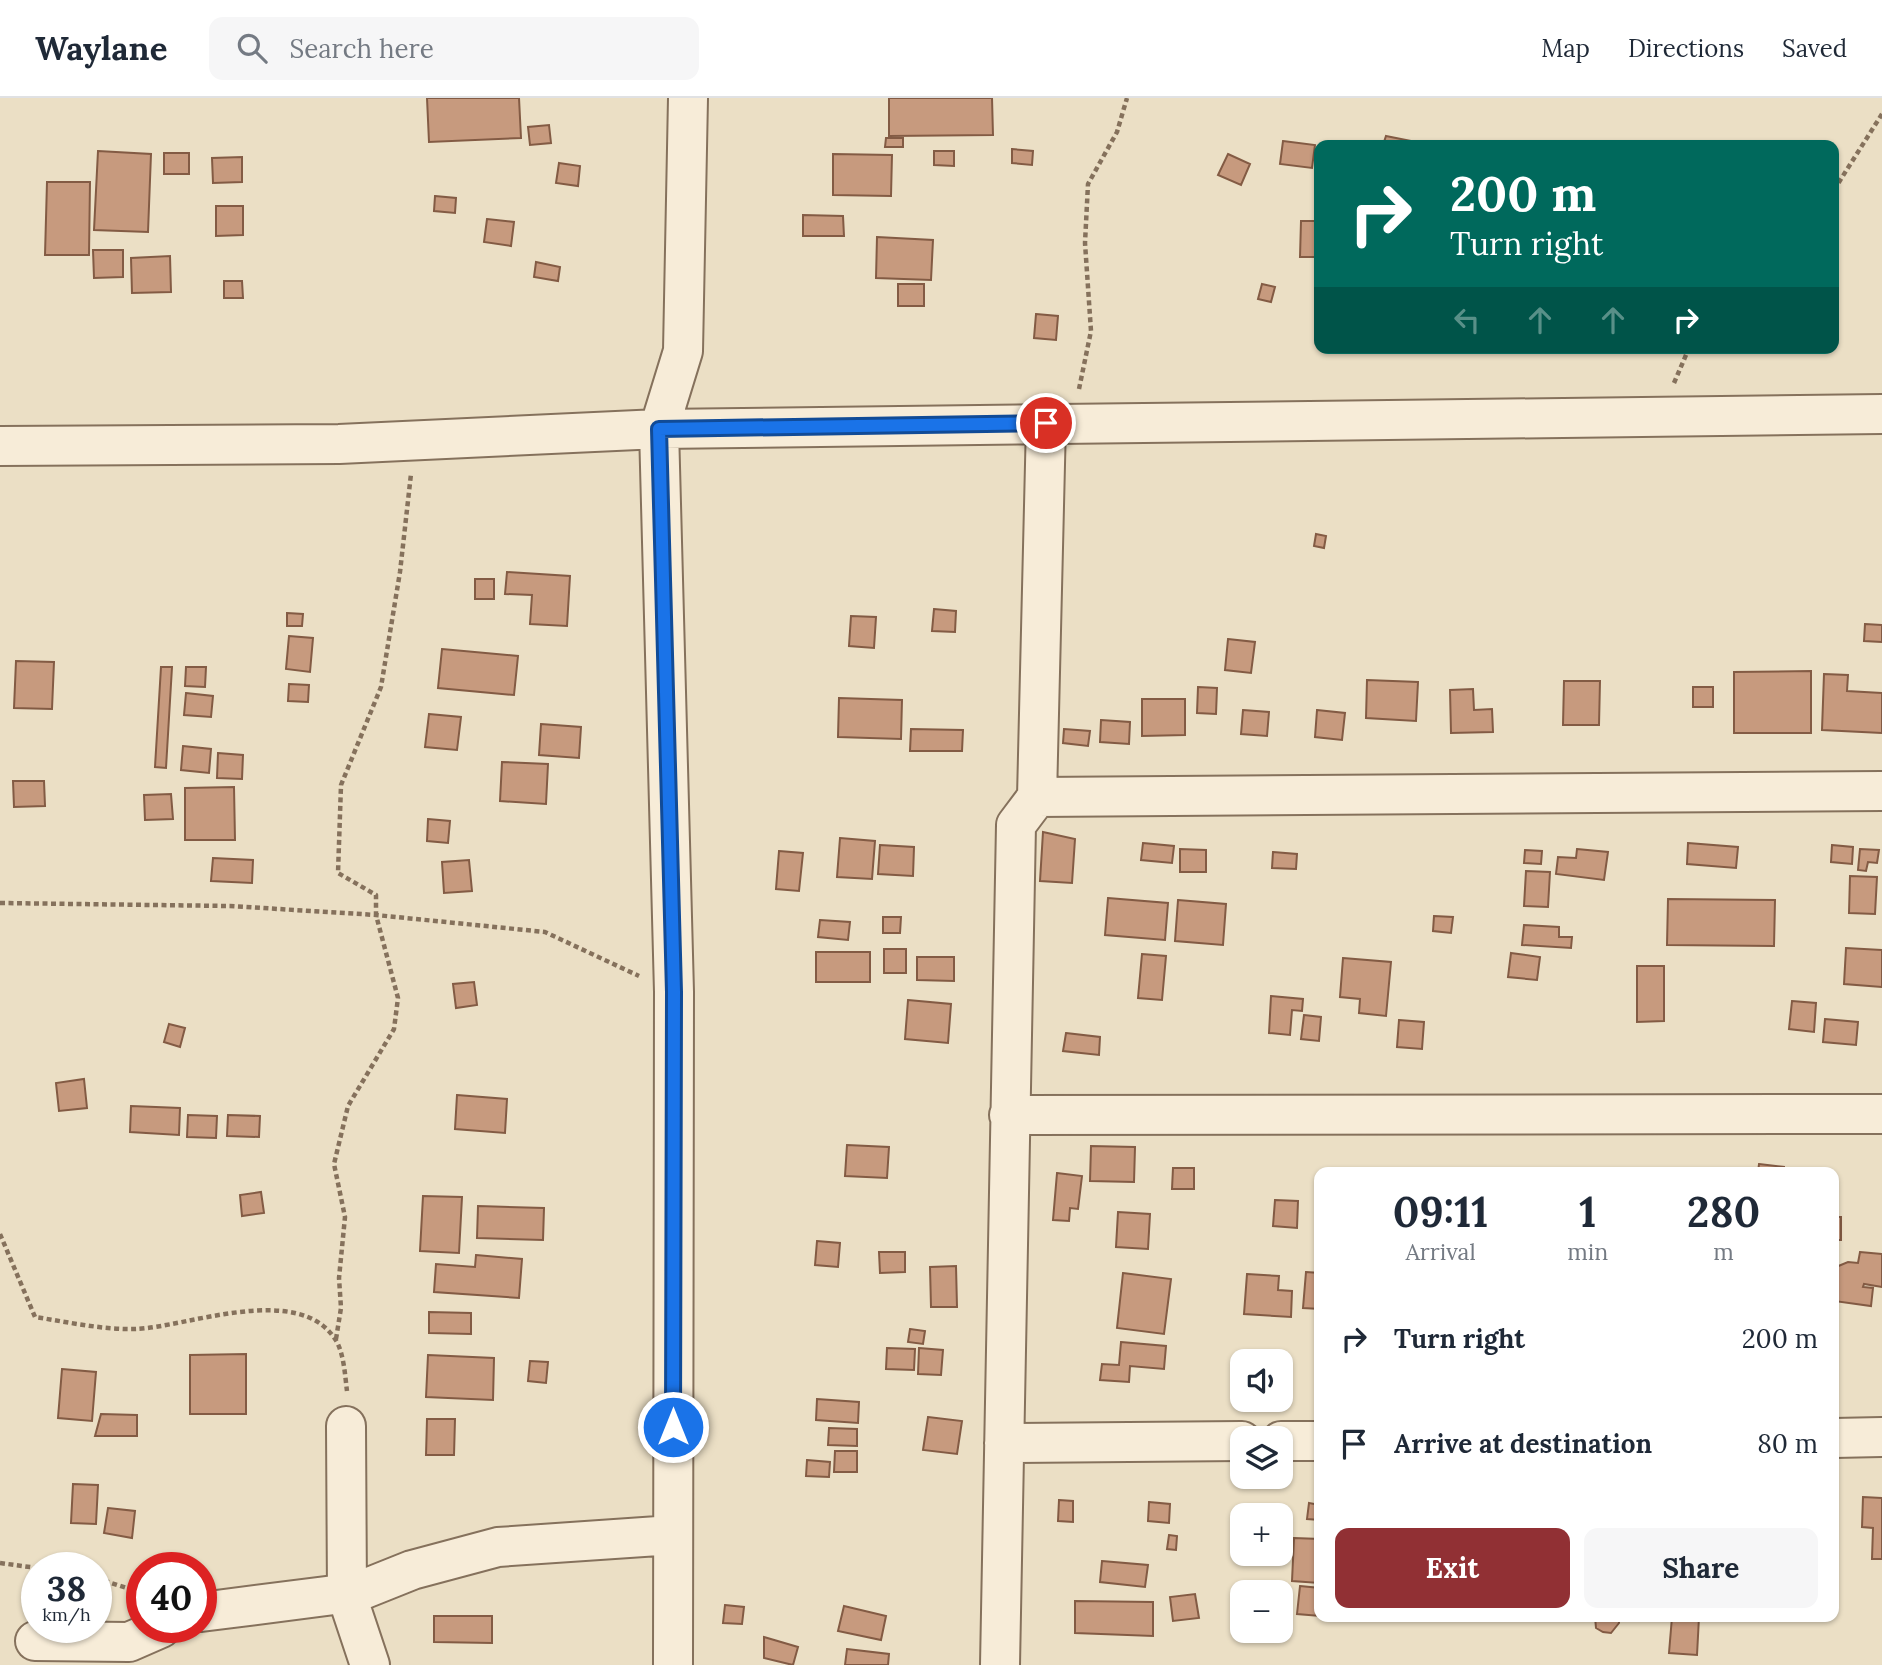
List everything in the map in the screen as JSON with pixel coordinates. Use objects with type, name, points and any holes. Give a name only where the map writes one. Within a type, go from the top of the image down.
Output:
[{"type":"street","points":[[673,1665],[674,992],[659,429],[683,351],[688,98]]},
{"type":"street","points":[[0,446],[339,444],[659,429],[1882,414]]},
{"type":"street","points":[[1000,1665],[1016,825],[1037,797],[1059,424]]},
{"type":"street","points":[[1037,797],[1882,791]]},
{"type":"street","points":[[1009,1115],[1882,1114]]},
{"type":"street","points":[[346,1426],[347,1596],[370,1665]]},
{"type":"street","points":[[1839,1438],[1882,1437]]},
{"type":"street","points":[[1004,1443],[1230,1441]]},
{"type":"street","points":[[1293,1441],[1314,1441]]},
{"type":"street","points":[[217,1610],[342,1594],[347,1596],[412,1570],[498,1547],[673,1535]]},
{"type":"path","points":[[1059,424],[1091,331],[1085,243],[1088,184],[1117,132],[1127,98]]},
{"type":"path","points":[[1839,182],[1882,114]]},
{"type":"path","points":[[346,1426],[348,1398],[336,1339],[341,1308],[340,1278],[345,1217],[334,1164],[348,1106],[394,1029],[398,998],[376,915],[376,895],[338,873],[341,785],[381,687],[400,572],[415,440]]},
{"type":"path","points":[[0,903],[230,906],[376,915],[545,932],[674,992]]},
{"type":"path","points":[[0,1234],[35,1317],[138,1329],[228,1312],[284,1312],[314,1319],[336,1339]]},
{"type":"path","points":[[0,1563],[21,1566]]},
{"type":"building","points":[[427,98],[519,98],[521,138],[429,142]]},
{"type":"building","points":[[889,98],[992,98],[993,135],[889,136]]},
{"type":"building","points":[[549,125],[551,143],[530,145],[528,127]]},
{"type":"building","points":[[1386,136],[1406,140],[1385,140]]},
{"type":"building","points":[[886,138],[903,138],[903,147],[885,147]]},
{"type":"building","points":[[1283,141],[1314,145],[1312,168],[1280,164]]},
{"type":"building","points":[[1012,149],[1033,151],[1032,165],[1012,163]]},
{"type":"building","points":[[98,151],[151,154],[148,232],[94,230]]},
{"type":"building","points":[[934,151],[954,151],[954,166],[934,165]]},
{"type":"building","points":[[164,153],[189,153],[189,174],[164,174]]},
{"type":"building","points":[[833,154],[892,155],[891,196],[833,195]]},
{"type":"building","points":[[1228,154],[1250,164],[1241,185],[1218,175]]},
{"type":"building","points":[[242,157],[242,182],[213,183],[212,158]]},
{"type":"building","points":[[559,163],[580,166],[578,186],[556,183]]},
{"type":"building","points":[[47,182],[90,182],[89,255],[45,255]]},
{"type":"building","points":[[435,196],[456,198],[455,213],[434,211]]},
{"type":"building","points":[[216,206],[243,206],[243,235],[216,236]]},
{"type":"building","points":[[803,215],[843,216],[844,236],[803,236]]},
{"type":"building","points":[[487,219],[514,222],[511,246],[484,242]]},
{"type":"building","points":[[1301,221],[1314,221],[1314,257],[1300,257]]},
{"type":"building","points":[[877,237],[933,240],[931,280],[876,278]]},
{"type":"building","points":[[93,250],[123,250],[123,277],[94,278]]},
{"type":"building","points":[[170,256],[171,292],[132,293],[131,258]]},
{"type":"building","points":[[536,262],[560,267],[558,281],[534,277]]},
{"type":"building","points":[[224,281],[242,281],[243,298],[224,298]]},
{"type":"building","points":[[898,284],[924,284],[924,306],[898,306]]},
{"type":"building","points":[[1262,284],[1275,287],[1271,302],[1258,299]]},
{"type":"building","points":[[1036,314],[1058,316],[1056,340],[1034,338]]},
{"type":"building","points":[[1316,534],[1326,536],[1324,548],[1314,546]]},
{"type":"building","points":[[507,572],[570,576],[567,626],[530,624],[532,595],[505,594]]},
{"type":"building","points":[[475,579],[494,579],[494,599],[475,599]]},
{"type":"building","points":[[934,609],[956,611],[955,632],[932,631]]},
{"type":"building","points":[[287,613],[303,614],[302,626],[287,626]]},
{"type":"building","points":[[851,616],[876,617],[874,648],[849,646]]},
{"type":"building","points":[[1865,624],[1882,625],[1882,642],[1864,641]]},
{"type":"building","points":[[289,636],[313,638],[310,672],[286,669]]},
{"type":"building","points":[[1228,639],[1255,642],[1251,673],[1225,670]]},
{"type":"building","points":[[442,649],[518,656],[514,695],[438,688]]},
{"type":"building","points":[[16,661],[54,662],[52,709],[14,708]]},
{"type":"building","points":[[161,667],[172,667],[166,768],[155,767]]},
{"type":"building","points":[[186,667],[206,667],[205,687],[185,686]]},
{"type":"building","points":[[1811,671],[1811,733],[1734,733],[1734,672]]},
{"type":"building","points":[[1824,674],[1848,675],[1847,691],[1882,693],[1882,733],[1822,730]]},
{"type":"building","points":[[1367,680],[1418,682],[1416,721],[1366,718]]},
{"type":"building","points":[[1564,681],[1600,681],[1599,725],[1563,725]]},
{"type":"building","points":[[289,684],[309,685],[308,702],[288,701]]},
{"type":"building","points":[[1198,687],[1217,688],[1216,714],[1197,713]]},
{"type":"building","points":[[1693,687],[1713,687],[1713,707],[1693,707]]},
{"type":"building","points":[[1473,689],[1474,710],[1492,709],[1493,732],[1451,733],[1450,690]]},
{"type":"building","points":[[186,693],[213,696],[211,717],[184,715]]},
{"type":"building","points":[[839,698],[902,700],[901,739],[838,737]]},
{"type":"building","points":[[1142,699],[1185,699],[1185,735],[1142,736]]},
{"type":"building","points":[[1243,710],[1269,712],[1267,736],[1241,734]]},
{"type":"building","points":[[1317,710],[1345,713],[1342,740],[1315,737]]},
{"type":"building","points":[[429,714],[461,717],[457,750],[425,747]]},
{"type":"building","points":[[1101,720],[1130,722],[1129,744],[1100,742]]},
{"type":"building","points":[[541,724],[581,727],[579,758],[539,755]]},
{"type":"building","points":[[911,729],[963,730],[962,751],[910,751]]},
{"type":"building","points":[[1064,729],[1090,731],[1088,746],[1063,743]]},
{"type":"building","points":[[183,746],[211,749],[209,773],[181,770]]},
{"type":"building","points":[[218,753],[243,755],[242,779],[217,778]]},
{"type":"building","points":[[502,762],[548,764],[546,804],[500,801]]},
{"type":"building","points":[[13,781],[44,781],[45,806],[14,807]]},
{"type":"building","points":[[234,787],[235,840],[185,840],[185,788]]},
{"type":"building","points":[[171,794],[173,819],[145,820],[144,795]]},
{"type":"building","points":[[428,819],[450,821],[448,843],[427,841]]},
{"type":"building","points":[[1043,832],[1075,839],[1072,883],[1040,881]]},
{"type":"building","points":[[840,838],[875,841],[872,879],[837,877]]},
{"type":"building","points":[[1143,843],[1174,846],[1172,863],[1141,860]]},
{"type":"building","points":[[1688,843],[1738,847],[1736,868],[1687,864]]},
{"type":"building","points":[[880,845],[914,847],[913,876],[878,874]]},
{"type":"building","points":[[1832,845],[1853,847],[1852,864],[1831,862]]},
{"type":"building","points":[[1180,849],[1206,850],[1206,872],[1180,872]]},
{"type":"building","points":[[1577,849],[1608,852],[1604,880],[1556,874],[1558,857],[1576,858]]},
{"type":"building","points":[[1860,849],[1879,850],[1877,863],[1868,862],[1866,871],[1858,870]]},
{"type":"building","points":[[1525,850],[1542,851],[1541,864],[1524,863]]},
{"type":"building","points":[[779,851],[803,853],[799,891],[776,889]]},
{"type":"building","points":[[1273,852],[1297,854],[1296,869],[1272,868]]},
{"type":"building","points":[[213,858],[253,860],[252,883],[211,881]]},
{"type":"building","points":[[469,860],[472,891],[444,893],[442,862]]},
{"type":"building","points":[[1526,871],[1550,872],[1548,907],[1524,906]]},
{"type":"building","points":[[1850,876],[1877,877],[1875,914],[1849,913]]},
{"type":"building","points":[[1108,898],[1168,903],[1165,940],[1105,935]]},
{"type":"building","points":[[1668,899],[1775,900],[1774,946],[1667,945]]},
{"type":"building","points":[[1178,900],[1226,904],[1223,945],[1175,941]]},
{"type":"building","points":[[1434,916],[1453,917],[1451,933],[1433,931]]},
{"type":"building","points":[[883,917],[901,917],[900,933],[883,933]]},
{"type":"building","points":[[820,920],[850,922],[848,940],[818,937]]},
{"type":"building","points":[[1524,925],[1559,927],[1559,937],[1572,937],[1571,948],[1522,945]]},
{"type":"building","points":[[1846,948],[1882,950],[1882,987],[1844,984]]},
{"type":"building","points":[[884,949],[906,949],[906,973],[884,973]]},
{"type":"building","points":[[816,952],[870,952],[870,982],[816,982]]},
{"type":"building","points":[[1511,953],[1540,957],[1537,980],[1508,977]]},
{"type":"building","points":[[1142,954],[1166,956],[1162,1000],[1138,998]]},
{"type":"building","points":[[917,957],[954,957],[954,981],[917,980]]},
{"type":"building","points":[[1343,958],[1391,962],[1386,1016],[1359,1013],[1360,999],[1340,997]]},
{"type":"building","points":[[1637,966],[1664,966],[1664,1021],[1637,1022]]},
{"type":"building","points":[[474,982],[477,1005],[456,1008],[453,984]]},
{"type":"building","points":[[1271,996],[1303,999],[1302,1011],[1292,1010],[1290,1035],[1269,1033]]},
{"type":"building","points":[[908,1000],[951,1004],[948,1043],[905,1039]]},
{"type":"building","points":[[1792,1001],[1816,1003],[1814,1032],[1789,1029]]},
{"type":"building","points":[[1304,1015],[1321,1017],[1319,1041],[1301,1039]]},
{"type":"building","points":[[1825,1019],[1858,1022],[1856,1045],[1823,1042]]},
{"type":"building","points":[[1399,1020],[1424,1022],[1422,1049],[1397,1047]]},
{"type":"building","points":[[169,1024],[185,1028],[180,1047],[164,1042]]},
{"type":"building","points":[[1066,1033],[1100,1037],[1099,1055],[1063,1051]]},
{"type":"building","points":[[84,1079],[87,1108],[59,1111],[56,1083]]},
{"type":"building","points":[[457,1095],[507,1099],[505,1133],[455,1129]]},
{"type":"building","points":[[131,1106],[180,1108],[179,1135],[130,1132]]},
{"type":"building","points":[[188,1115],[217,1116],[216,1138],[187,1137]]},
{"type":"building","points":[[228,1115],[260,1116],[259,1137],[227,1136]]},
{"type":"building","points":[[847,1145],[889,1147],[887,1178],[845,1176]]},
{"type":"building","points":[[1091,1146],[1135,1147],[1134,1182],[1090,1181]]},
{"type":"building","points":[[1759,1164],[1784,1167],[1759,1167]]},
{"type":"building","points":[[1173,1168],[1194,1168],[1194,1189],[1172,1189]]},
{"type":"building","points":[[1057,1173],[1082,1176],[1078,1209],[1070,1208],[1069,1221],[1053,1220]]},
{"type":"building","points":[[261,1192],[264,1213],[242,1216],[240,1195]]},
{"type":"building","points":[[423,1196],[462,1197],[459,1253],[420,1251]]},
{"type":"building","points":[[1275,1200],[1298,1201],[1297,1228],[1273,1226]]},
{"type":"building","points":[[478,1206],[544,1208],[543,1240],[477,1238]]},
{"type":"building","points":[[1118,1212],[1150,1214],[1148,1249],[1116,1247]]},
{"type":"building","points":[[1839,1217],[1841,1217],[1839,1240]]},
{"type":"building","points":[[817,1241],[840,1243],[838,1267],[815,1265]]},
{"type":"building","points":[[879,1252],[905,1252],[905,1272],[880,1273]]},
{"type":"building","points":[[1860,1252],[1882,1254],[1882,1287],[1864,1284],[1863,1287],[1873,1288],[1871,1306],[1839,1302],[1839,1266],[1848,1262],[1858,1263]]},
{"type":"building","points":[[476,1255],[522,1259],[519,1298],[434,1292],[436,1264],[475,1267]]},
{"type":"building","points":[[956,1266],[957,1307],[931,1307],[930,1267]]},
{"type":"building","points":[[1306,1272],[1314,1273],[1314,1309],[1303,1308]]},
{"type":"building","points":[[1123,1273],[1171,1279],[1164,1334],[1117,1328]]},
{"type":"building","points":[[1247,1274],[1279,1276],[1278,1290],[1292,1291],[1291,1317],[1244,1314]]},
{"type":"building","points":[[429,1312],[471,1313],[471,1334],[429,1333]]},
{"type":"building","points":[[910,1329],[925,1331],[923,1344],[908,1342]]},
{"type":"building","points":[[1121,1342],[1166,1346],[1164,1369],[1130,1366],[1129,1382],[1100,1380],[1102,1364],[1119,1365]]},
{"type":"building","points":[[887,1348],[915,1349],[914,1370],[886,1369]]},
{"type":"building","points":[[919,1348],[943,1350],[941,1375],[918,1374]]},
{"type":"building","points":[[246,1354],[246,1414],[190,1414],[190,1355]]},
{"type":"building","points":[[428,1355],[494,1358],[493,1400],[426,1397]]},
{"type":"building","points":[[530,1361],[548,1362],[546,1383],[528,1381]]},
{"type":"building","points":[[62,1369],[96,1372],[92,1421],[58,1418]]},
{"type":"building","points":[[817,1399],[859,1402],[858,1423],[816,1420]]},
{"type":"building","points":[[101,1414],[137,1415],[137,1436],[95,1436]]},
{"type":"building","points":[[928,1417],[962,1421],[957,1454],[923,1450]]},
{"type":"building","points":[[427,1419],[455,1419],[454,1455],[426,1455]]},
{"type":"building","points":[[829,1428],[857,1429],[857,1446],[828,1445]]},
{"type":"building","points":[[835,1451],[857,1451],[857,1472],[834,1472]]},
{"type":"building","points":[[807,1460],[830,1462],[829,1477],[806,1476]]},
{"type":"building","points":[[73,1484],[98,1485],[96,1524],[71,1523]]},
{"type":"building","points":[[1863,1497],[1882,1498],[1882,1559],[1872,1559],[1873,1528],[1862,1527]]},
{"type":"building","points":[[1059,1500],[1073,1501],[1073,1522],[1058,1521]]},
{"type":"building","points":[[1149,1502],[1170,1504],[1169,1523],[1148,1521]]},
{"type":"building","points":[[1309,1503],[1314,1504],[1314,1520],[1307,1519]]},
{"type":"building","points":[[108,1508],[135,1511],[132,1538],[104,1533]]},
{"type":"building","points":[[1169,1535],[1177,1536],[1176,1550],[1167,1549]]},
{"type":"building","points":[[1294,1538],[1314,1539],[1314,1583],[1292,1580]]},
{"type":"building","points":[[1102,1561],[1148,1565],[1145,1587],[1100,1582]]},
{"type":"building","points":[[1300,1586],[1314,1587],[1314,1615],[1297,1614]]},
{"type":"building","points":[[1195,1594],[1199,1618],[1173,1621],[1170,1597]]},
{"type":"building","points":[[1075,1601],[1153,1602],[1153,1636],[1075,1633]]},
{"type":"building","points":[[725,1605],[744,1607],[742,1624],[723,1623]]},
{"type":"building","points":[[844,1606],[886,1616],[881,1640],[838,1631]]},
{"type":"building","points":[[434,1616],[492,1616],[492,1643],[434,1642]]},
{"type":"building","points":[[1595,1622],[1619,1622],[1611,1633],[1596,1628]]},
{"type":"building","points":[[1672,1622],[1699,1622],[1697,1655],[1669,1653]]},
{"type":"building","points":[[764,1637],[798,1647],[793,1665],[764,1658]]},
{"type":"building","points":[[847,1649],[889,1654],[888,1665],[845,1665]]},
{"type":"route","points":[[673,1427],[674,992],[659,429],[1046,423]]}]
